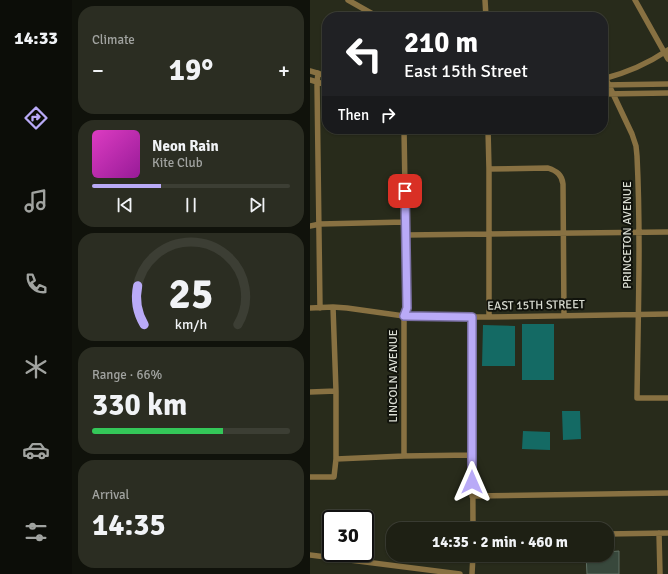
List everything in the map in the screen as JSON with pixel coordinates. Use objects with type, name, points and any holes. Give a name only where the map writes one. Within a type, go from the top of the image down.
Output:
[{"type":"street","points":[[348,0],[369,12]]},
{"type":"street","points":[[485,0],[486,12]]},
{"type":"street","points":[[635,0],[666,51],[668,59]]},
{"type":"street","points":[[608,78],[644,63],[666,51]]},
{"type":"street","points":[[310,70],[322,74]]},
{"type":"street","points":[[318,73],[320,308]]},
{"type":"street","points":[[310,80],[322,84]]},
{"type":"street","points":[[608,85],[668,84]]},
{"type":"street","name":"PRINCETON AVENUE","points":[[608,88],[613,94],[632,134],[636,146],[637,156],[639,232],[637,398],[668,398]]},
{"type":"street","points":[[608,94],[668,93]]},
{"type":"street","name":"LINCOLN AVENUE","points":[[404,134],[407,308],[404,316],[404,456]]},
{"type":"street","points":[[488,134],[489,317]]},
{"type":"street","points":[[489,169],[548,168],[561,176],[563,184],[564,316]]},
{"type":"street","points":[[310,226],[320,224],[405,222]]},
{"type":"street","points":[[406,235],[668,232]]},
{"type":"street","points":[[310,477],[334,477],[336,459],[336,391],[333,307]]},
{"type":"street","name":"EAST 15TH STREET","points":[[310,308],[348,308],[404,316],[489,317],[668,314]]},
{"type":"street","points":[[472,317],[473,522]]},
{"type":"street","points":[[310,392],[336,391]]},
{"type":"street","points":[[336,459],[404,456],[472,456]]},
{"type":"street","points":[[472,496],[668,493]]},
{"type":"street","points":[[614,534],[668,533]]},
{"type":"street","points":[[659,534],[660,574]]},
{"type":"street","points":[[310,555],[460,574]]},
{"type":"street","points":[[472,574],[473,562]]},
{"type":"water","points":[[522,324],[554,324],[554,380],[522,380]]},
{"type":"water","points":[[483,325],[515,326],[515,366],[482,366]]},
{"type":"water","points":[[562,411],[580,411],[581,439],[563,440]]},
{"type":"water","points":[[523,431],[550,432],[550,450],[522,449]]},
{"type":"building","points":[[614,551],[619,551],[619,574],[587,574],[586,562],[614,562]]},
{"type":"route","points":[[405,191],[407,308],[404,316],[472,317],[472,482]]}]
